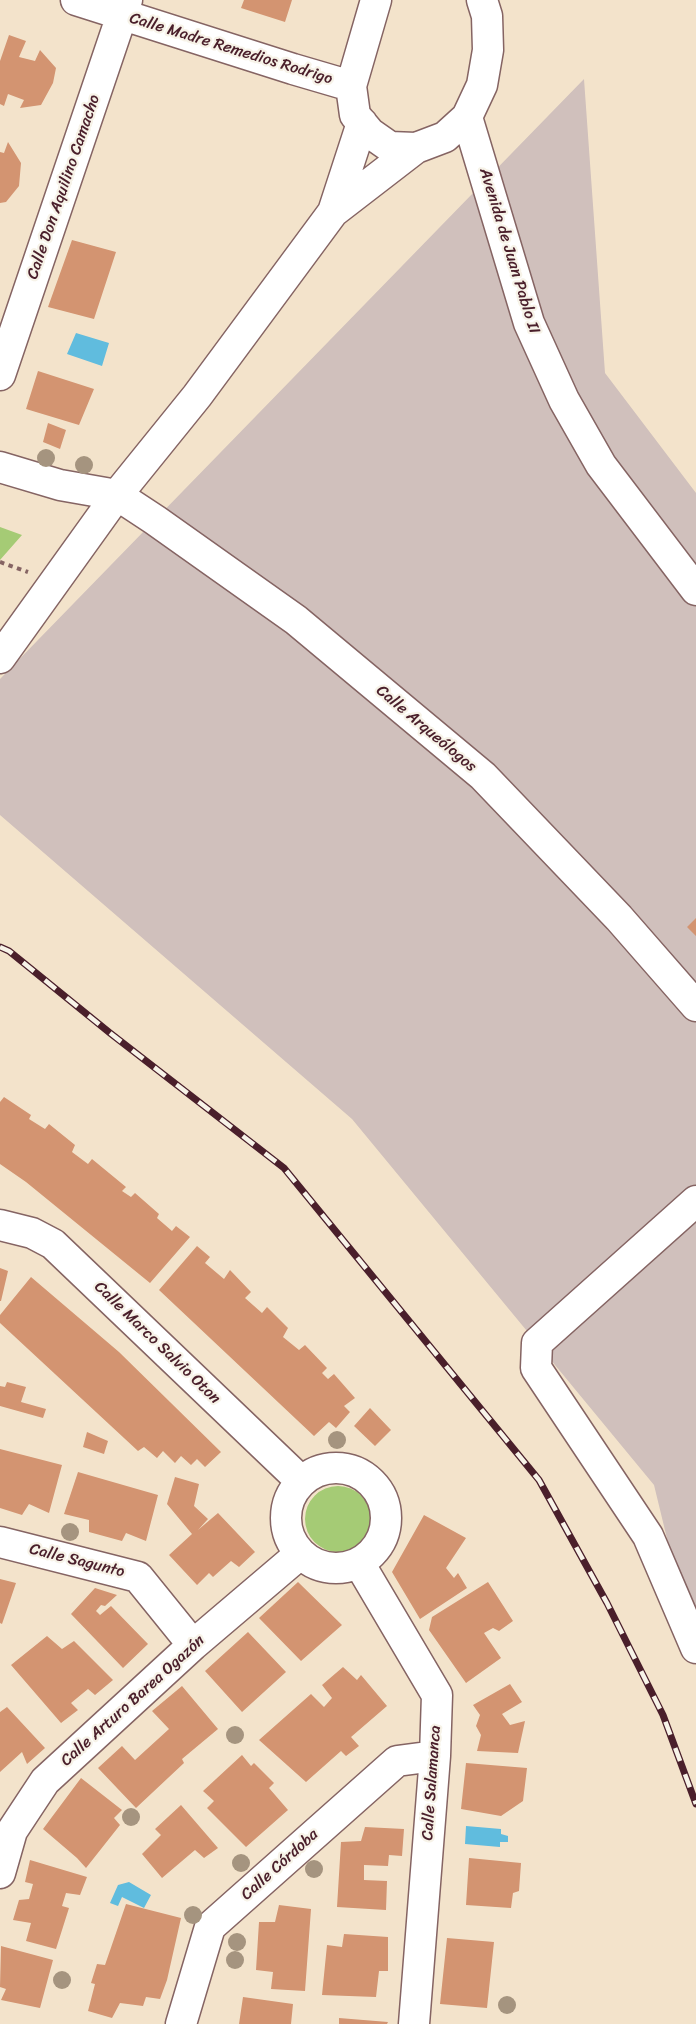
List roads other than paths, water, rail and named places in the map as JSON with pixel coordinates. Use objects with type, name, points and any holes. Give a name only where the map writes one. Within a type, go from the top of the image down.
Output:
[{"type":"street","name":"Calle Madre Remedios Rodrigo","points":[[76,0],[125,8],[351,86]]},
{"type":"street","points":[[376,0],[351,86],[355,115],[370,133],[390,147],[416,148]]},
{"type":"street","points":[[0,658],[117,495],[197,396],[333,212],[416,148],[445,137],[467,117],[482,85],[488,50],[487,16],[482,0]]},
{"type":"street","name":"Calle Don Aquilino Camacho","points":[[0,375],[125,8]]},
{"type":"street","name":"Avenida de Juan Pablo II","points":[[467,117],[529,323],[564,400],[601,465],[696,590]]},
{"type":"street","points":[[333,212],[362,123]]},
{"type":"street","points":[[0,467],[60,485],[117,495]]},
{"type":"street","name":"Calle Arqueólogos","points":[[117,495],[296,620],[483,776],[619,918],[696,1006]]},
{"type":"street","points":[[696,1201],[537,1343],[536,1360],[536,1368],[648,1536],[696,1648]]},
{"type":"street","name":"Calle Marco Salvio Oton","points":[[0,1225],[32,1233],[53,1244],[301,1481]]},
{"type":"street","points":[[336,1468],[354,1471],[373,1484],[382,1498],[386,1514],[383,1536],[374,1551],[359,1563],[344,1568],[315,1564],[300,1554],[290,1539],[285,1517],[290,1498],[301,1481],[319,1471],[336,1468]]},
{"type":"street","name":"Calle Sagunto","points":[[0,1542],[138,1577],[194,1645]]},
{"type":"street","name":"Calle Arturo Barea Ogazón","points":[[0,1873],[12,1831],[45,1781],[194,1645],[300,1554]]},
{"type":"street","name":"Calle Salamanca","points":[[359,1563],[437,1695],[435,1756],[414,2024]]},
{"type":"street","name":"Calle Córdoba","points":[[181,2024],[210,1927],[397,1761],[435,1756]]},
{"type":"water","points":[[76,333],[109,343],[102,366],[67,354]]},
{"type":"water","points":[[466,1826],[501,1829],[501,1834],[508,1836],[508,1842],[500,1842],[500,1847],[465,1844]]},
{"type":"water","points":[[129,1882],[151,1895],[144,1908],[122,1897],[118,1906],[110,1903],[118,1885]]},
{"type":"railway","points":[[0,947],[9,951],[110,1033],[284,1168],[539,1480],[607,1603],[663,1715],[696,1804]]}]
